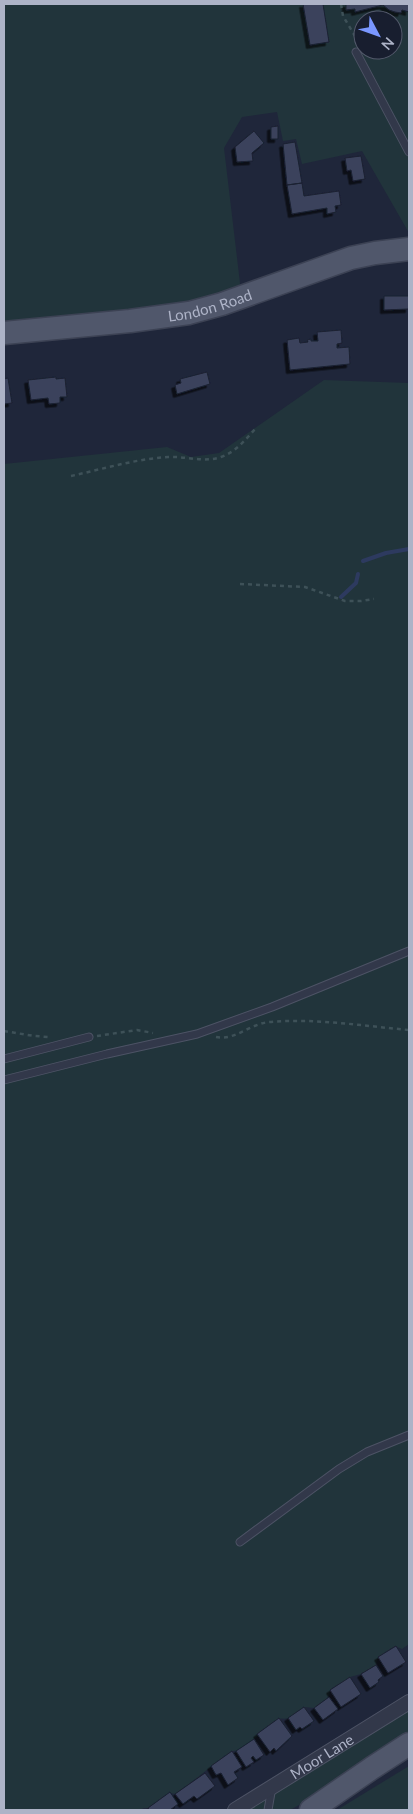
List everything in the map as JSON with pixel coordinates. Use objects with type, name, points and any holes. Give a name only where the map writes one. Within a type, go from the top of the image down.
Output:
[{"type":"main road","name":"London Road","points":[[4,333],[130,321],[189,313],[249,295],[351,258],[409,249]]},
{"type":"main road","points":[[311,1810],[409,1744]]},
{"type":"street","name":"Moor Lane","points":[[235,1810],[409,1702]]},
{"type":"lane","points":[[360,60],[409,152]]},
{"type":"lane","points":[[4,1080],[197,1034],[272,1007],[409,951]]},
{"type":"lane","points":[[4,1059],[89,1037]]},
{"type":"lane","points":[[240,1542],[339,1470],[367,1452],[409,1435]]},
{"type":"lane","points":[[268,1810],[272,1787]]},
{"type":"path","points":[[341,4],[343,16],[353,33]]},
{"type":"path","points":[[71,476],[155,458],[179,457],[201,460],[222,457],[240,446],[256,428]]},
{"type":"path","points":[[240,584],[305,587],[345,601],[374,599]]},
{"type":"shaded area","points":[[4,4],[409,4],[409,233],[362,151],[302,164],[296,139],[283,141],[277,112],[242,117],[224,148],[240,283],[239,289],[196,303],[4,324]]},
{"type":"shaded area","points":[[324,380],[409,383],[409,1644],[402,1649],[395,1646],[378,1657],[376,1665],[361,1674],[350,1677],[330,1690],[329,1697],[314,1708],[304,1707],[290,1717],[276,1720],[248,1744],[232,1751],[176,1794],[170,1793],[148,1808],[140,1810],[4,1810],[4,464],[167,447],[191,457],[219,453]]},
{"type":"shaded area","points":[[409,1705],[409,1738],[319,1794],[290,1810],[240,1810]]},
{"type":"shaded area","points":[[409,1766],[409,1810],[337,1810]]},
{"type":"building","points":[[303,4],[323,4],[329,42],[310,45]]},
{"type":"building","points":[[346,4],[409,4],[409,12],[389,10],[383,5],[363,10],[346,10]]},
{"type":"building","points":[[278,126],[278,139],[271,139],[271,127]]},
{"type":"building","points":[[254,131],[264,143],[252,153],[253,161],[237,162],[235,147]]},
{"type":"building","points":[[295,142],[302,183],[287,185],[283,144]]},
{"type":"building","points":[[361,156],[365,179],[353,181],[351,170],[347,171],[345,158]]},
{"type":"building","points":[[302,183],[304,196],[339,191],[341,205],[335,206],[336,212],[327,214],[327,208],[292,214],[287,185]]},
{"type":"building","points":[[384,296],[409,296],[409,309],[384,310]]},
{"type":"building","points":[[341,330],[342,343],[337,344],[337,348],[349,347],[350,364],[290,370],[287,340],[299,338],[300,343],[308,342],[307,340],[311,339],[311,341],[318,341],[317,332]]},
{"type":"building","points":[[207,372],[210,384],[177,394],[175,385],[181,383],[180,379]]},
{"type":"building","points":[[56,377],[56,379],[65,378],[67,397],[60,397],[60,403],[49,404],[48,398],[31,400],[28,380]]},
{"type":"building","points":[[8,378],[12,403],[4,404],[4,379]]},
{"type":"building","points":[[396,1646],[406,1662],[388,1673],[378,1657]]},
{"type":"building","points":[[376,1665],[383,1676],[378,1680],[379,1682],[370,1688],[361,1674]]},
{"type":"building","points":[[350,1677],[361,1694],[341,1707],[330,1690]]},
{"type":"building","points":[[329,1697],[338,1709],[323,1720],[314,1708]]},
{"type":"building","points":[[304,1707],[314,1721],[302,1729],[300,1727],[296,1730],[288,1718]]},
{"type":"building","points":[[279,1718],[292,1736],[276,1751],[274,1748],[270,1752],[257,1734]]},
{"type":"building","points":[[254,1739],[264,1755],[256,1760],[253,1756],[251,1758],[254,1762],[246,1767],[236,1751]]},
{"type":"building","points":[[232,1751],[242,1767],[234,1772],[238,1778],[228,1785],[221,1773],[216,1775],[211,1766]]},
{"type":"building","points":[[205,1773],[215,1786],[197,1799],[194,1796],[183,1804],[175,1794]]},
{"type":"building","points":[[170,1792],[178,1804],[170,1810],[149,1810],[148,1808]]},
{"type":"waterway","points":[[363,561],[386,553],[409,549]]},
{"type":"waterway","points":[[341,597],[356,583],[358,574]]}]
